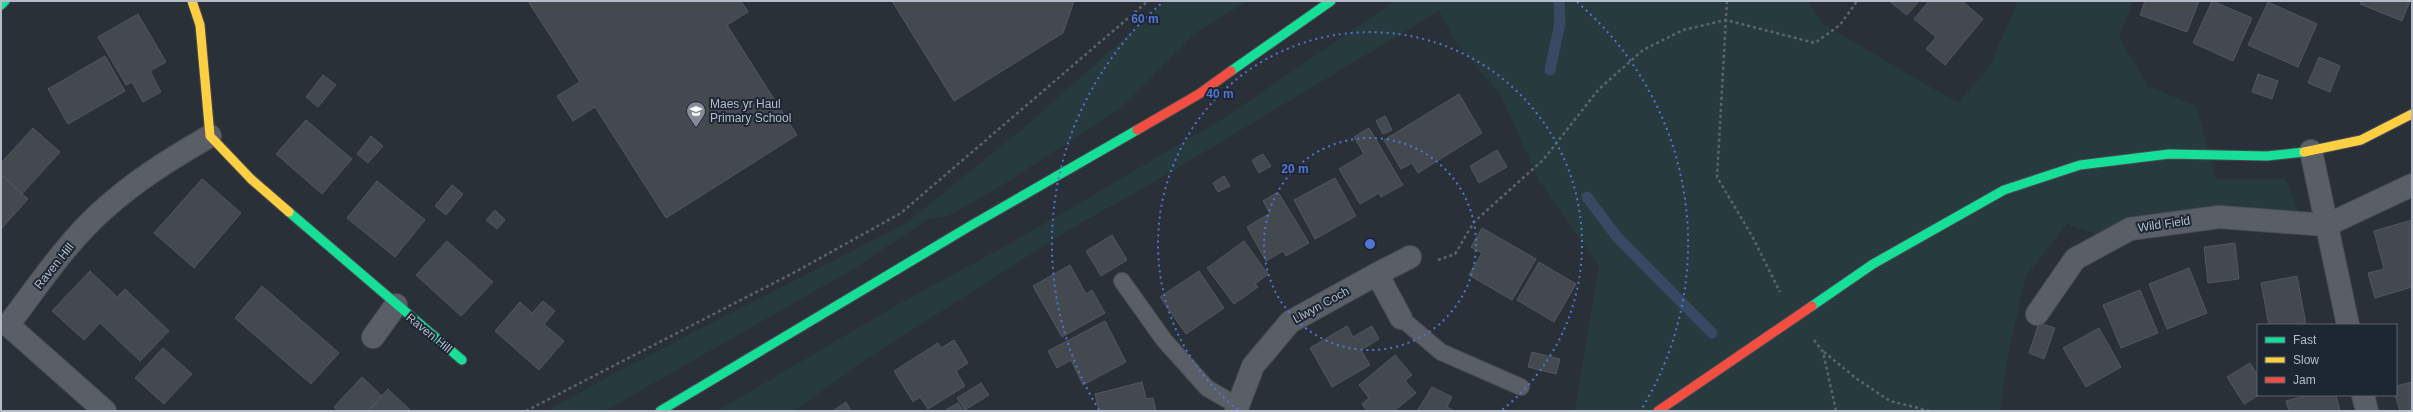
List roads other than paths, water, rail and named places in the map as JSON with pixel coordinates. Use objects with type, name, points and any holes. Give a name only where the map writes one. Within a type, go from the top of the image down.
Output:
[{"type":"street","points":[[1,5],[5,1]]},
{"type":"street","points":[[192,1],[200,25],[210,136]]},
{"type":"street","points":[[660,411],[970,226],[1199,94],[1331,1]]},
{"type":"street","points":[[1658,411],[1873,264],[1927,232],[2004,190],[2080,165],[2169,154],[2266,156],[2311,151],[2361,140],[2412,114]]},
{"type":"street","name":"Raven Hill","points":[[105,411],[4,329],[70,244],[103,210],[152,170],[210,136],[251,179],[396,305],[462,360]]},
{"type":"street","points":[[2311,151],[2348,324]]},
{"type":"street","name":"Wild Field","points":[[2037,314],[2075,259],[2130,229],[2219,217],[2327,225],[2412,185]]},
{"type":"street","name":"Llwyn Coch","points":[[1237,408],[1254,366],[1290,322],[1410,257]]},
{"type":"street","points":[[1377,274],[1402,318]]},
{"type":"street","name":"Raven Hill","points":[[373,337],[396,305]]},
{"type":"street","points":[[2363,396],[2367,411]]},
{"type":"lane","name":"Llwyn Coch","points":[[1122,281],[1164,340],[1207,388],[1237,408]]},
{"type":"lane","points":[[1402,318],[1441,352],[1521,387]]},
{"type":"waterway","points":[[1550,70],[1560,23],[1559,1]]},
{"type":"waterway","points":[[1587,197],[1617,237],[1712,333]]},
{"type":"place","name":"Maes yr Haul Primary School","points":[[696,128]]}]
